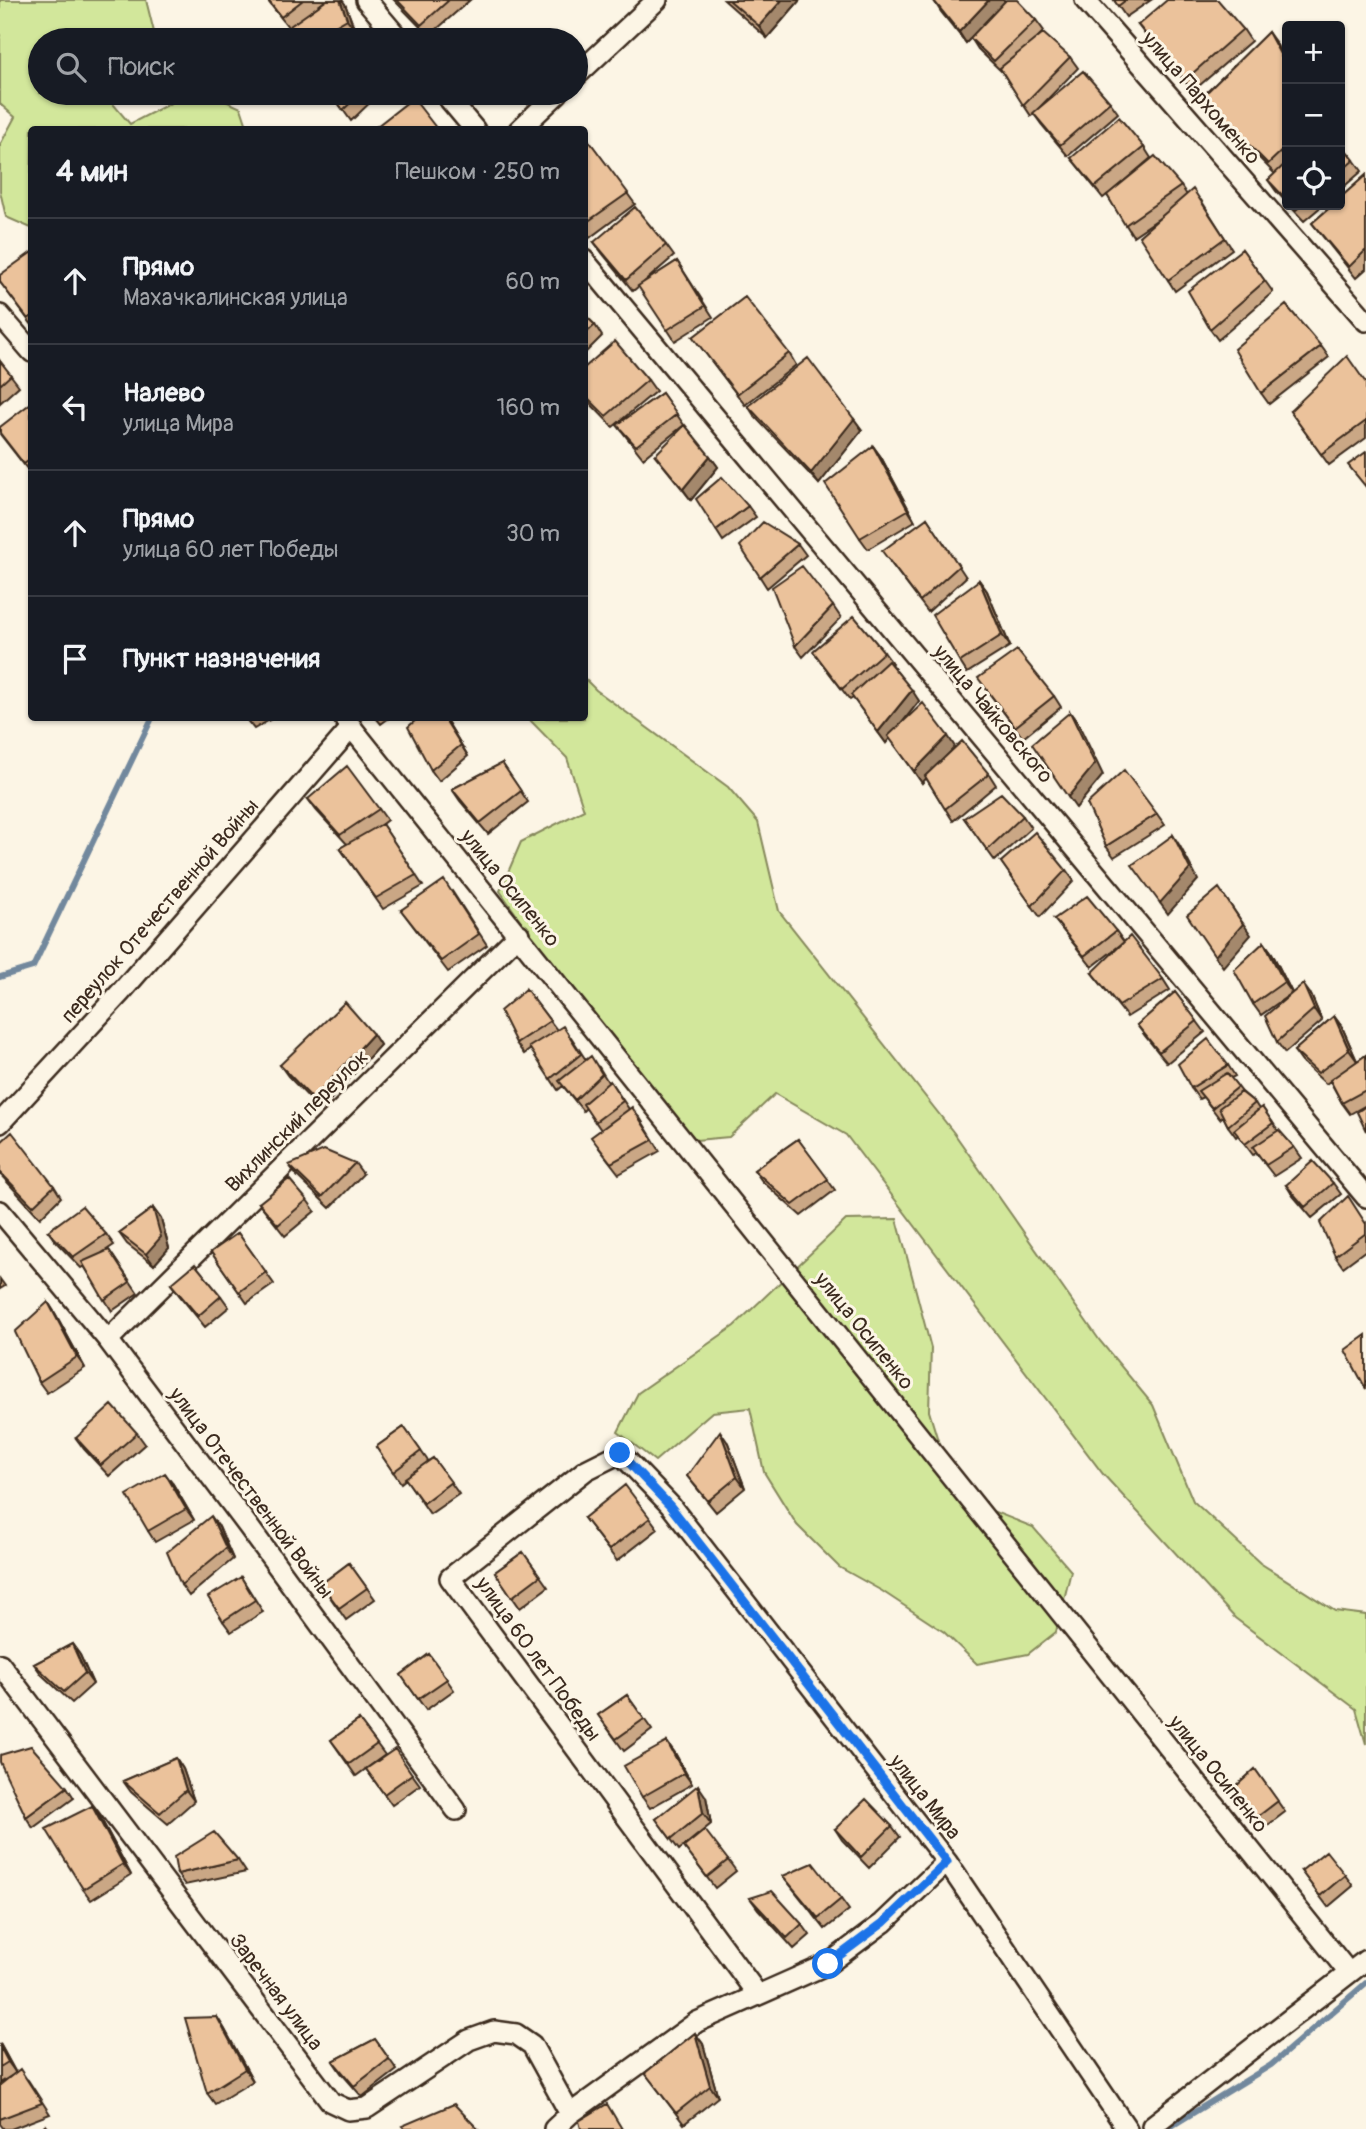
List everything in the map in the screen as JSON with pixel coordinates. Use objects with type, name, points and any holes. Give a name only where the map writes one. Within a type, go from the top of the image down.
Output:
[{"type":"street","points":[[366,0],[390,28]]},
{"type":"street","points":[[588,65],[657,0]]},
{"type":"street","name":"улица Пархоменко","points":[[1085,0],[1366,321]]},
{"type":"street","points":[[454,105],[472,126]]},
{"type":"street","points":[[523,126],[545,105]]},
{"type":"street","name":"улица Чайковского","points":[[588,265],[1366,1197]]},
{"type":"street","points":[[0,315],[28,347]]},
{"type":"street","name":"улица Осипенко","points":[[348,722],[1349,1973]]},
{"type":"street","name":"переулок Отечественной Войны","points":[[0,1124],[121,992],[348,722]]},
{"type":"street","name":"Вихлинский переулок","points":[[108,1340],[519,934]]},
{"type":"street","name":"улица Отечественной Войны","points":[[0,1211],[108,1340],[456,1810]]},
{"type":"street","name":"улица 60 лет Победы","points":[[670,1506],[620,1453],[586,1470],[450,1578],[758,1996]]},
{"type":"street","name":"улица Мира","points":[[670,1506],[947,1862],[1128,2129]]},
{"type":"street","name":"Заречная улица","points":[[0,1664],[331,2102],[348,2110],[367,2108],[469,2040],[494,2031],[516,2034],[532,2045],[570,2114]]},
{"type":"street","points":[[554,2129],[570,2114],[697,2022],[828,1964],[883,1923],[947,1862]]},
{"type":"street","points":[[1152,2128],[1366,1959]]},
{"type":"green space","points":[[0,0],[146,0],[153,28],[28,28],[28,105],[114,105],[130,124],[167,105],[234,105],[241,108],[247,126],[28,126],[28,227],[6,217],[0,191],[0,145],[15,117],[0,104]]},
{"type":"green space","points":[[588,682],[728,787],[758,822],[779,911],[954,1133],[1100,1341],[1153,1405],[1193,1501],[1260,1563],[1335,1611],[1366,1615],[1366,1744],[1356,1709],[1235,1618],[1103,1474],[846,1135],[775,1094],[729,1137],[674,1142],[500,891],[521,842],[584,810],[567,758],[531,721],[588,721]]},
{"type":"green space","points":[[897,1219],[931,1348],[929,1411],[947,1470],[982,1507],[1033,1527],[1071,1571],[1056,1632],[1028,1654],[977,1664],[944,1632],[882,1591],[839,1567],[797,1525],[764,1472],[750,1408],[712,1412],[655,1461],[618,1432],[638,1393],[734,1326],[846,1220]]},
{"type":"building","points":[[268,0],[303,0],[281,17]]},
{"type":"building","points":[[327,0],[340,0],[347,19],[332,28],[290,26]]},
{"type":"building","points":[[397,0],[449,0],[421,25]]},
{"type":"building","points":[[729,0],[782,0],[759,26]]},
{"type":"building","points":[[934,0],[989,0],[959,32]]},
{"type":"building","points":[[1006,0],[1017,0],[1036,20],[994,61],[970,38]]},
{"type":"building","points":[[1114,0],[1126,0],[1118,6]]},
{"type":"building","points":[[1167,0],[1218,0],[1243,29],[1185,80],[1138,25]]},
{"type":"building","points":[[1268,32],[1282,58],[1282,151],[1268,164],[1202,97]]},
{"type":"building","points":[[1043,33],[1070,57],[1023,105],[1000,68]]},
{"type":"building","points":[[1083,71],[1110,102],[1060,145],[1033,113]]},
{"type":"building","points":[[404,105],[418,105],[435,126],[377,126]]},
{"type":"building","points":[[1119,117],[1144,147],[1095,187],[1071,158]]},
{"type":"building","points":[[588,139],[628,193],[588,221]]},
{"type":"building","points":[[1345,149],[1354,160],[1345,168]]},
{"type":"building","points":[[1155,156],[1181,186],[1125,225],[1107,195]]},
{"type":"building","points":[[1282,167],[1282,195],[1268,180]]},
{"type":"building","points":[[1366,175],[1366,250],[1349,267],[1312,223],[1327,210],[1345,210],[1345,194]]},
{"type":"building","points":[[1193,189],[1225,238],[1168,280],[1139,236]]},
{"type":"building","points":[[635,207],[666,245],[626,280],[594,242]]},
{"type":"building","points":[[1242,249],[1265,281],[1210,329],[1188,291]]},
{"type":"building","points":[[28,255],[28,319],[0,282],[0,275]]},
{"type":"building","points":[[677,261],[705,306],[667,330],[638,286]]},
{"type":"building","points":[[745,297],[789,353],[737,394],[693,337]]},
{"type":"building","points":[[1286,305],[1321,346],[1261,393],[1234,349]]},
{"type":"building","points":[[588,318],[595,325],[588,331]]},
{"type":"building","points":[[615,341],[648,380],[606,416],[588,398],[588,365]]},
{"type":"building","points":[[1347,356],[1366,383],[1366,421],[1321,454],[1290,411]]},
{"type":"building","points":[[808,358],[854,419],[811,473],[748,406]]},
{"type":"building","points":[[0,361],[11,375],[0,385]]},
{"type":"building","points":[[662,393],[677,414],[636,446],[617,425]]},
{"type":"building","points":[[28,405],[28,461],[24,464],[0,433],[0,427]]},
{"type":"building","points":[[685,425],[710,456],[683,489],[655,455]]},
{"type":"building","points":[[873,446],[908,510],[860,538],[825,484]]},
{"type":"building","points":[[1366,452],[1366,487],[1348,465]]},
{"type":"building","points":[[722,477],[748,506],[716,530],[696,499]]},
{"type":"building","points":[[927,518],[959,566],[920,601],[882,551]]},
{"type":"building","points":[[763,522],[798,544],[760,577],[740,546]]},
{"type":"building","points":[[802,566],[833,606],[795,646],[772,587]]},
{"type":"building","points":[[979,580],[1002,635],[960,662],[932,615]]},
{"type":"building","points":[[854,616],[884,652],[842,689],[813,651]]},
{"type":"building","points":[[1017,650],[1054,696],[1015,727],[978,678]]},
{"type":"building","points":[[888,661],[912,690],[878,732],[851,695]]},
{"type":"building","points":[[923,703],[948,736],[914,771],[888,736]]},
{"type":"building","points":[[1070,712],[1095,764],[1068,797],[1032,744]]},
{"type":"building","points":[[415,721],[446,721],[461,745],[431,770],[408,727]]},
{"type":"building","points":[[962,741],[989,774],[945,809],[925,776]]},
{"type":"building","points":[[502,763],[521,791],[480,823],[452,789]]},
{"type":"building","points":[[347,766],[379,809],[340,835],[308,799]]},
{"type":"building","points":[[1124,770],[1157,814],[1106,846],[1087,804]]},
{"type":"building","points":[[1001,793],[1023,816],[987,850],[964,818]]},
{"type":"building","points":[[382,824],[416,875],[376,898],[340,848]]},
{"type":"building","points":[[1035,832],[1066,870],[1032,906],[1001,862]]},
{"type":"building","points":[[1173,835],[1190,869],[1160,903],[1132,865]]},
{"type":"building","points":[[444,880],[479,934],[441,961],[401,910]]},
{"type":"building","points":[[1219,888],[1243,924],[1215,956],[1187,915]]},
{"type":"building","points":[[1087,896],[1116,931],[1084,956],[1054,919]]},
{"type":"building","points":[[1130,936],[1163,979],[1119,1006],[1092,973]]},
{"type":"building","points":[[1264,942],[1284,982],[1253,1004],[1234,970]]},
{"type":"building","points":[[1303,984],[1314,1009],[1277,1042],[1265,1016]]},
{"type":"building","points":[[526,989],[550,1021],[516,1043],[500,1011]]},
{"type":"building","points":[[1175,992],[1197,1021],[1159,1052],[1137,1025]]},
{"type":"building","points":[[345,1002],[373,1034],[313,1099],[280,1065]]},
{"type":"building","points":[[1334,1016],[1349,1050],[1318,1073],[1294,1051]]},
{"type":"building","points":[[563,1026],[581,1054],[550,1079],[529,1047]]},
{"type":"building","points":[[1208,1039],[1228,1065],[1191,1088],[1178,1064]]},
{"type":"building","points":[[1366,1055],[1366,1090],[1342,1103],[1330,1080]]},
{"type":"building","points":[[591,1056],[602,1074],[575,1100],[559,1081]]},
{"type":"building","points":[[1227,1073],[1238,1087],[1212,1108],[1198,1091]]},
{"type":"building","points":[[610,1081],[623,1101],[595,1122],[583,1104]]},
{"type":"building","points":[[1241,1092],[1255,1103],[1228,1126],[1219,1108]]},
{"type":"building","points":[[1366,1106],[1366,1131],[1357,1112]]},
{"type":"building","points":[[632,1107],[653,1140],[611,1163],[591,1137]]},
{"type":"building","points":[[1262,1107],[1273,1123],[1245,1144],[1234,1130]]},
{"type":"building","points":[[1279,1130],[1294,1147],[1266,1165],[1253,1147]]},
{"type":"building","points":[[12,1132],[54,1186],[33,1206],[0,1172],[0,1143]]},
{"type":"building","points":[[798,1139],[828,1179],[793,1205],[754,1170]]},
{"type":"building","points":[[324,1150],[355,1163],[322,1197],[289,1165]]},
{"type":"building","points":[[1313,1161],[1333,1183],[1305,1207],[1286,1185]]},
{"type":"building","points":[[289,1179],[307,1200],[278,1225],[259,1203]]},
{"type":"building","points":[[1348,1196],[1366,1224],[1366,1233],[1335,1256],[1320,1223]]},
{"type":"building","points":[[82,1206],[106,1234],[73,1257],[48,1231]]},
{"type":"building","points":[[153,1208],[161,1237],[146,1254],[119,1233]]},
{"type":"building","points":[[238,1233],[266,1272],[239,1292],[211,1252]]},
{"type":"building","points":[[109,1250],[130,1282],[104,1300],[82,1262]]},
{"type":"building","points":[[195,1264],[221,1296],[198,1316],[171,1284]]},
{"type":"building","points":[[48,1302],[77,1357],[39,1382],[15,1332]]},
{"type":"building","points":[[1366,1335],[1366,1389],[1345,1350]]},
{"type":"building","points":[[112,1405],[137,1433],[101,1465],[76,1438]]},
{"type":"building","points":[[404,1427],[421,1451],[393,1472],[376,1447]]},
{"type":"building","points":[[720,1431],[737,1477],[708,1501],[687,1476]]},
{"type":"building","points":[[433,1458],[451,1482],[423,1503],[405,1478]]},
{"type":"building","points":[[165,1473],[186,1509],[148,1531],[127,1495]]},
{"type":"building","points":[[625,1485],[650,1518],[609,1550],[584,1518]]},
{"type":"building","points":[[211,1516],[226,1548],[181,1585],[167,1552]]},
{"type":"building","points":[[523,1552],[540,1576],[512,1597],[495,1572]]},
{"type":"building","points":[[349,1563],[367,1588],[339,1608],[321,1584]]},
{"type":"building","points":[[241,1577],[255,1600],[223,1621],[208,1597]]},
{"type":"building","points":[[72,1644],[85,1673],[64,1692],[34,1664]]},
{"type":"building","points":[[429,1654],[447,1679],[418,1699],[401,1675]]},
{"type":"building","points":[[627,1695],[644,1719],[616,1739],[598,1715]]},
{"type":"building","points":[[359,1720],[377,1744],[349,1764],[331,1740]]},
{"type":"building","points":[[667,1742],[684,1773],[642,1797],[624,1766]]},
{"type":"building","points":[[31,1746],[67,1787],[26,1817],[0,1762],[0,1755]]},
{"type":"building","points":[[395,1749],[412,1774],[384,1794],[366,1769]]},
{"type":"building","points":[[176,1758],[186,1790],[160,1813],[123,1781]]},
{"type":"building","points":[[1255,1769],[1278,1801],[1256,1818],[1232,1790]]},
{"type":"building","points":[[698,1785],[703,1813],[671,1839],[656,1819]]},
{"type":"building","points":[[866,1799],[892,1826],[861,1857],[835,1829]]},
{"type":"building","points":[[92,1806],[123,1864],[83,1889],[46,1829]]},
{"type":"building","points":[[705,1830],[728,1860],[707,1877],[684,1847]]},
{"type":"building","points":[[214,1832],[238,1860],[177,1874],[174,1857]]},
{"type":"building","points":[[1326,1851],[1345,1875],[1320,1896],[1301,1871]]},
{"type":"building","points":[[813,1863],[841,1899],[818,1918],[783,1876]]},
{"type":"building","points":[[772,1891],[802,1924],[787,1938],[750,1898]]},
{"type":"building","points":[[217,2017],[245,2069],[207,2093],[185,2018]]},
{"type":"building","points":[[695,2033],[710,2086],[676,2113],[645,2073]]},
{"type":"building","points":[[375,2039],[389,2059],[354,2086],[333,2061]]},
{"type":"building","points":[[0,2047],[8,2062],[0,2067]]},
{"type":"building","points":[[20,2069],[42,2103],[0,2119],[0,2085]]},
{"type":"building","points":[[454,2104],[478,2129],[405,2129],[402,2126]]},
{"type":"building","points":[[607,2104],[622,2129],[581,2129],[579,2121]]},
{"type":"waterway","points":[[0,977],[33,967],[151,721]]},
{"type":"waterway","points":[[1167,2129],[1271,2065],[1366,1983]]},
{"type":"route","points":[[620,1453],[670,1506],[947,1862],[883,1923],[828,1964]]}]
